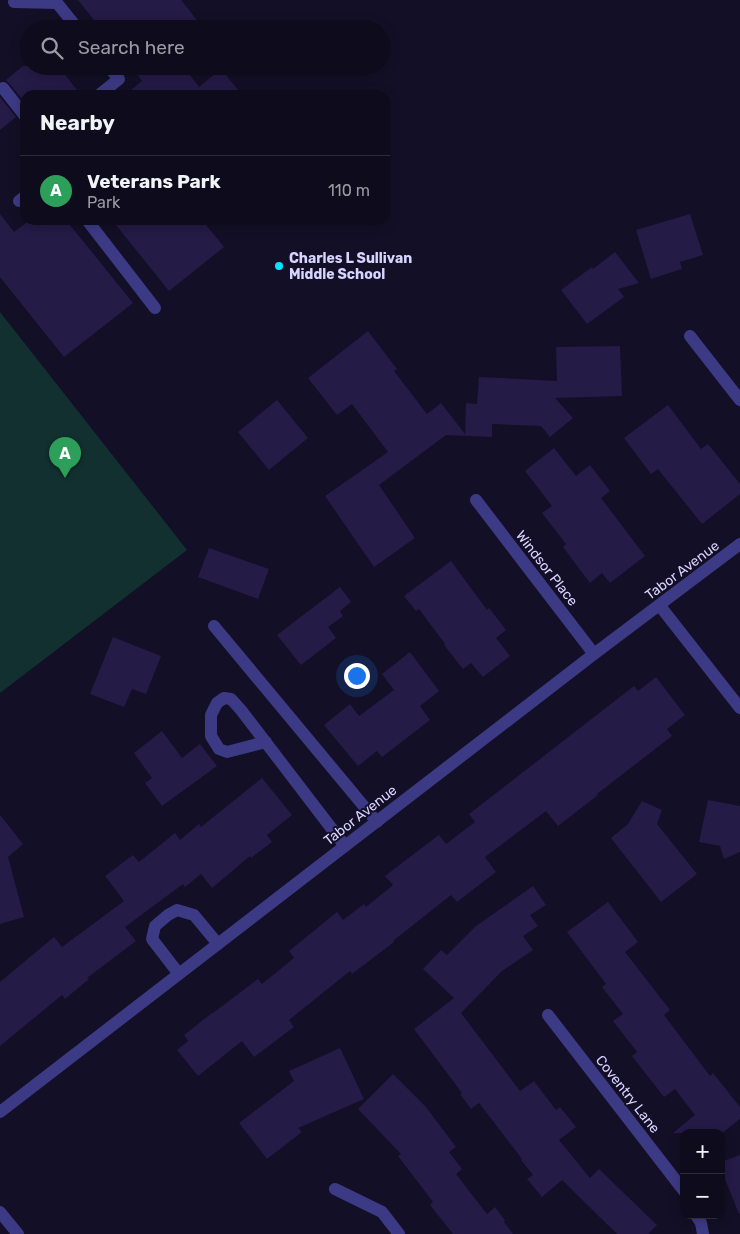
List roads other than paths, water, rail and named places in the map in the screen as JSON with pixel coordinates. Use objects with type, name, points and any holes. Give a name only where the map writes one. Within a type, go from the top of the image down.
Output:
[{"type":"street","points":[[14,2],[57,3],[71,20]]},
{"type":"street","points":[[106,90],[119,80],[115,75]]},
{"type":"street","points":[[2,88],[20,110]]},
{"type":"street","points":[[92,225],[155,308]]},
{"type":"street","points":[[690,336],[740,400]]},
{"type":"street","name":"Windsor Place","points":[[476,500],[594,654]]},
{"type":"street","name":"Tabor Avenue","points":[[0,1112],[594,654],[740,544]]},
{"type":"street","points":[[660,606],[740,708]]},
{"type":"street","points":[[214,626],[377,822]]},
{"type":"street","points":[[266,742],[227,752],[219,749],[211,736],[211,716],[217,703],[224,698],[231,699],[241,710],[266,742],[345,846]]},
{"type":"street","points":[[179,974],[152,939],[155,926],[168,915],[177,910],[194,915],[218,944]]},
{"type":"street","name":"Coventry Lane","points":[[548,1015],[680,1186]]},
{"type":"street","points":[[335,1188],[382,1212],[399,1234]]},
{"type":"street","points":[[0,1212],[18,1234]]},
{"type":"street","points":[[698,1219],[703,1234]]},
{"type":"place","name":"Charles L Sullivan Middle School","points":[[279,266]]},
{"type":"place","name":"Veterans Park","points":[[65,478]]}]
